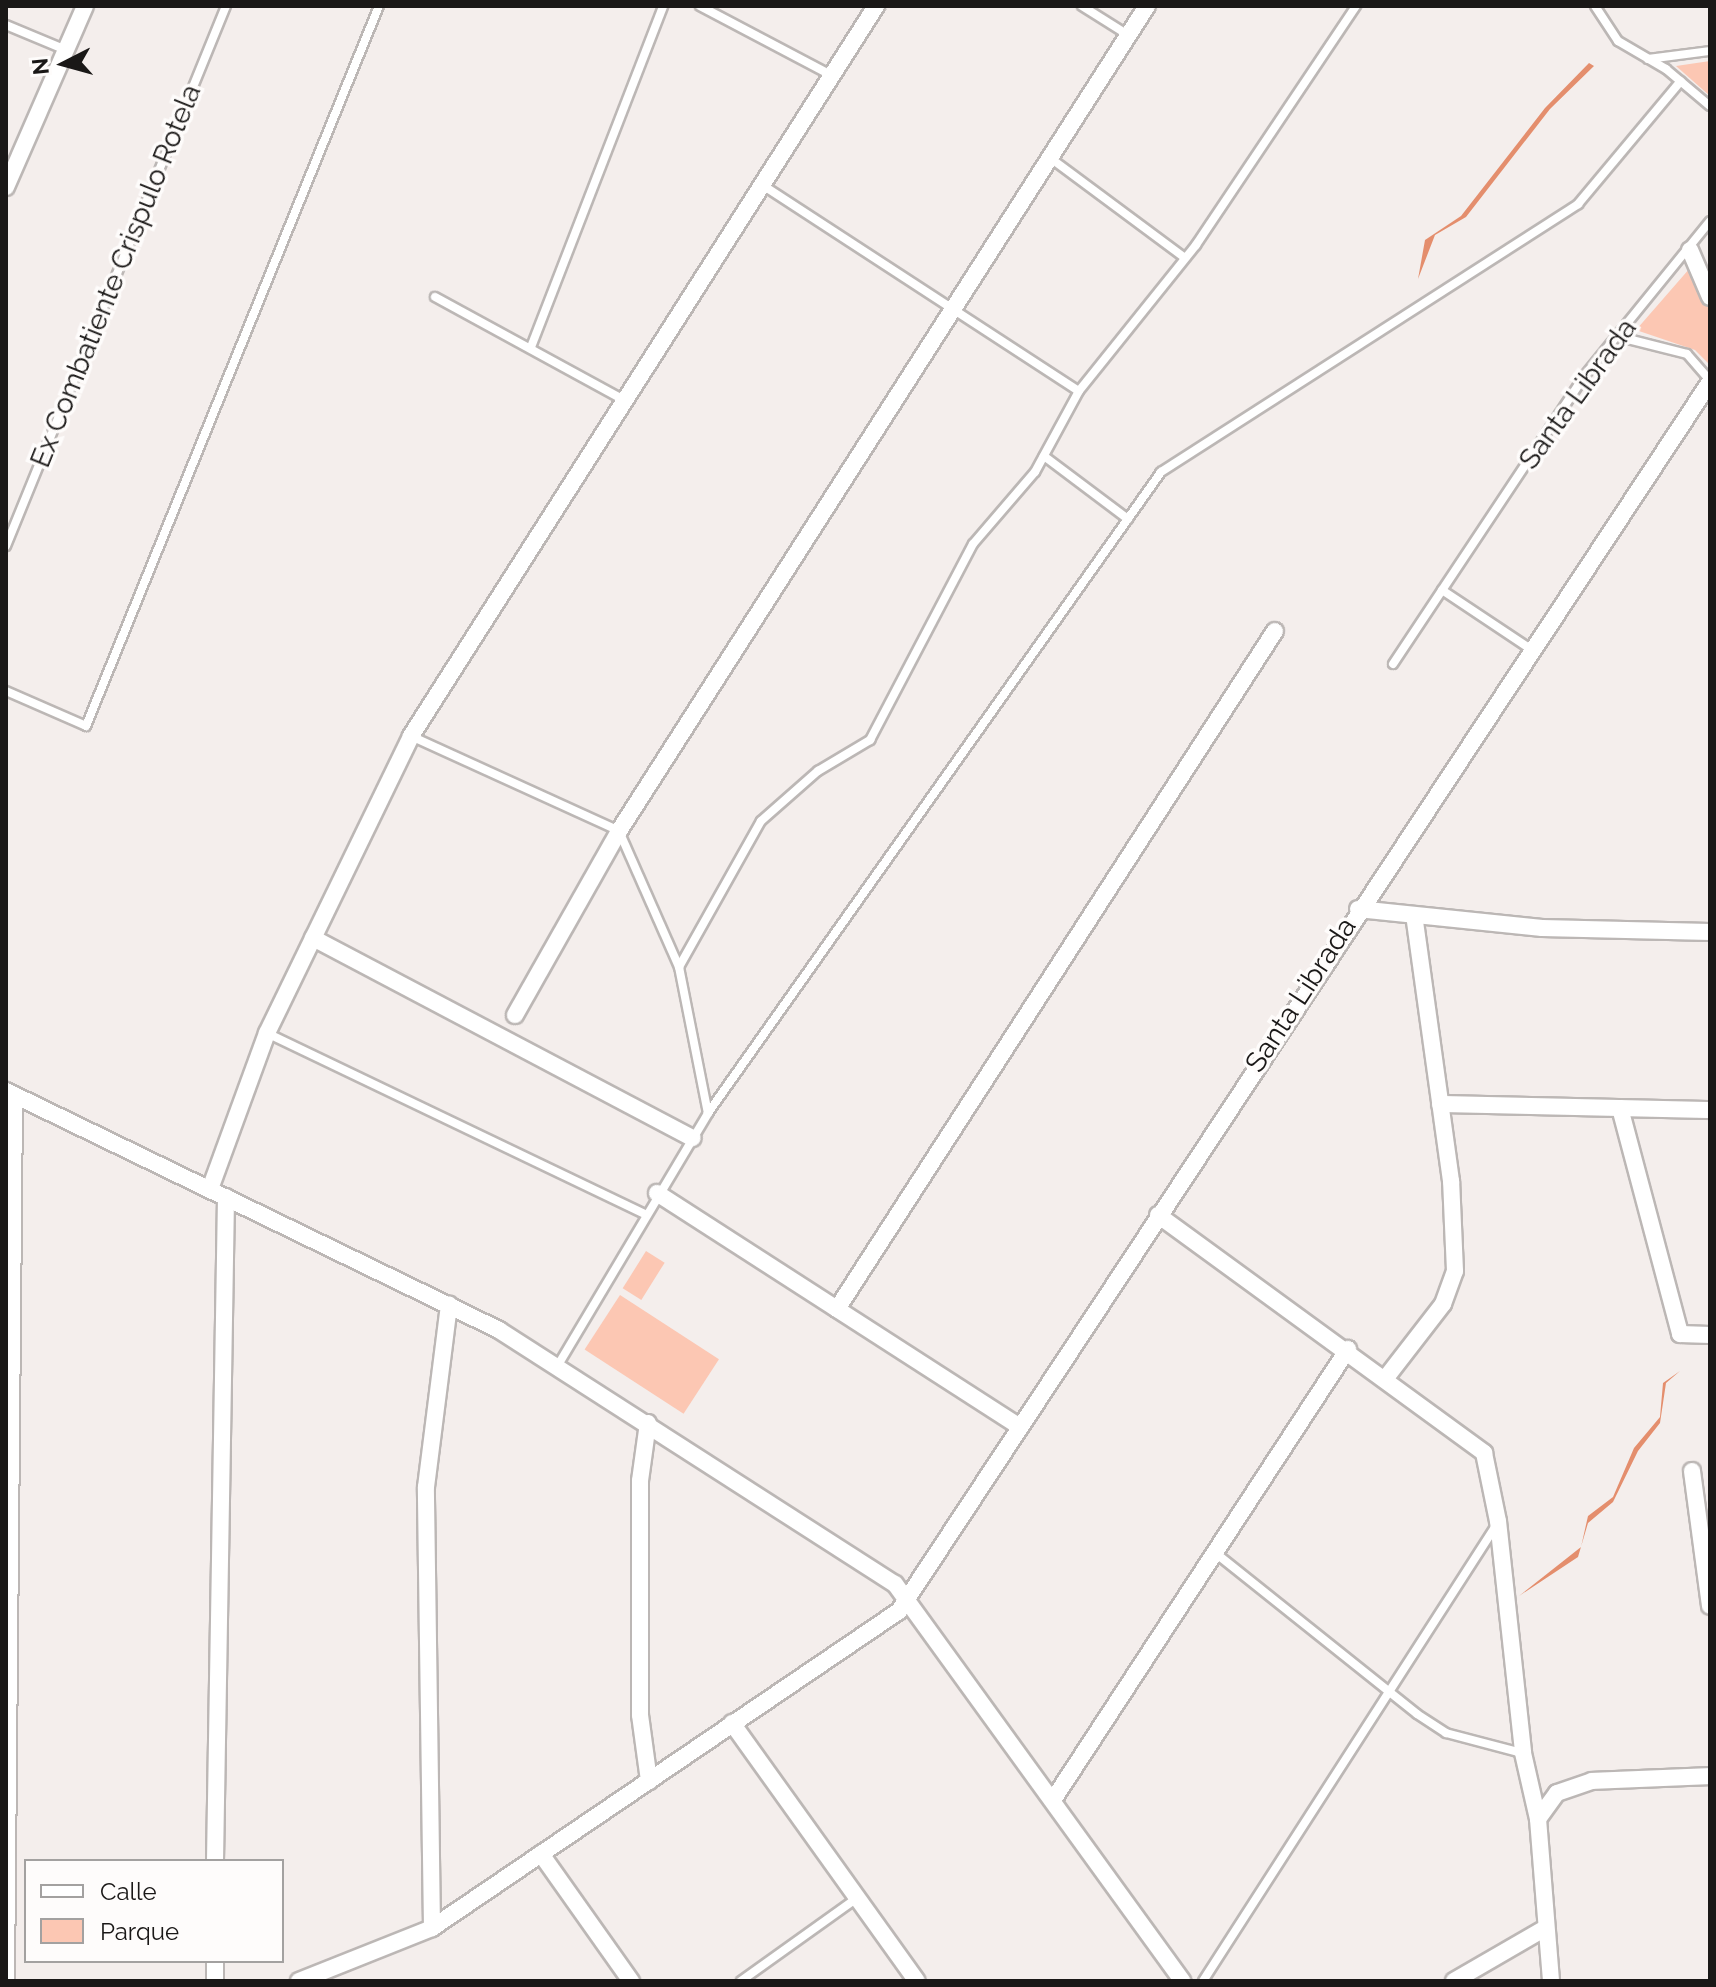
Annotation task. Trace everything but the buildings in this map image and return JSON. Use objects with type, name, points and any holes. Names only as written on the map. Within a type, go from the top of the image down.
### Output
[{"type":"street","points":[[6,187],[85,6]]},
{"type":"street","points":[[210,1189],[267,1033],[411,736],[759,183],[876,6]]},
{"type":"street","points":[[515,1015],[619,831],[1147,6]]},
{"type":"street","points":[[1690,250],[1710,297]]},
{"type":"street","name":"Santa Librada","points":[[904,1605],[1358,909],[1710,381]]},
{"type":"street","points":[[837,1309],[1275,631]]},
{"type":"street","points":[[1358,909],[1415,920],[1710,932]]},
{"type":"street","points":[[1385,1379],[1443,1304],[1455,1271],[1440,1104],[1415,920]]},
{"type":"street","points":[[313,938],[692,1138]]},
{"type":"street","points":[[6,1981],[10,1093],[449,1304],[558,1365],[648,1423],[904,1605],[1053,1800],[1182,1981]]},
{"type":"street","points":[[1440,1104],[1710,1110]]},
{"type":"street","points":[[1620,1108],[1680,1334],[1710,1335]]},
{"type":"street","points":[[657,1193],[1020,1427]]},
{"type":"street","points":[[215,1859],[226,1197]]},
{"type":"street","points":[[1158,1215],[1348,1349],[1484,1453],[1498,1521],[1523,1753],[1538,1819],[1542,1930],[1551,1981]]},
{"type":"street","points":[[432,1928],[426,1487],[449,1304]]},
{"type":"street","points":[[1053,1800],[1212,1551],[1348,1349]]},
{"type":"street","points":[[648,1423],[640,1481],[640,1715],[649,1781]]},
{"type":"street","points":[[1692,1471],[1710,1606]]},
{"type":"street","points":[[299,1981],[432,1928],[904,1605]]},
{"type":"street","points":[[732,1723],[917,1981]]},
{"type":"street","points":[[1538,1819],[1557,1793],[1592,1781],[1710,1776]]},
{"type":"street","points":[[541,1854],[631,1981]]},
{"type":"street","points":[[1454,1981],[1542,1930]]},
{"type":"lane","name":"Ex Combatiente Crispulo Rotela","points":[[6,546],[226,6]]},
{"type":"lane","points":[[6,691],[86,726],[379,6]]},
{"type":"lane","points":[[531,347],[663,6]]},
{"type":"lane","points":[[700,6],[831,75]]},
{"type":"lane","points":[[1082,6],[1128,35]]},
{"type":"lane","points":[[679,967],[761,821],[818,771],[870,740],[964,557],[1044,456],[1079,391],[1185,258],[1356,6]]},
{"type":"lane","points":[[1595,6],[1618,41],[1681,81],[1710,106]]},
{"type":"lane","points":[[6,25],[66,50]]},
{"type":"lane","points":[[1648,59],[1710,51]]},
{"type":"lane","points":[[558,1365],[644,1214],[708,1113],[1161,472],[1578,204],[1681,81]]},
{"type":"lane","points":[[1049,157],[1185,258]]},
{"type":"lane","points":[[759,183],[1079,391]]},
{"type":"lane","name":"Santa Librada","points":[[1393,664],[1616,336],[1690,250],[1710,221]]},
{"type":"lane","points":[[435,297],[622,399]]},
{"type":"lane","points":[[1616,336],[1687,354],[1710,381]]},
{"type":"lane","points":[[1044,456],[1128,519]]},
{"type":"lane","points":[[1442,590],[1532,650]]},
{"type":"lane","points":[[411,736],[619,831],[679,967],[708,1113]]},
{"type":"lane","points":[[267,1033],[644,1214]]},
{"type":"lane","points":[[1203,1981],[1498,1521]]},
{"type":"lane","points":[[1212,1551],[1446,1733],[1523,1753]]},
{"type":"lane","points":[[741,1981],[859,1897]]},
{"type":"green space","points":[[1710,61],[1710,96],[1676,66]]},
{"type":"green space","points":[[1690,268],[1710,312],[1710,365],[1695,350],[1636,330]]},
{"type":"green space","points":[[646,1251],[665,1263],[641,1300],[623,1288]]},
{"type":"green space","points":[[620,1295],[719,1359],[684,1414],[585,1350]]},
{"type":"shaded area","points":[[1589,63],[1594,66],[1550,109],[1466,217],[1435,235],[1418,279],[1425,240],[1461,216],[1545,108]]},
{"type":"shaded area","points":[[1680,1371],[1666,1383],[1660,1423],[1638,1451],[1613,1502],[1588,1523],[1581,1546],[1588,1516],[1613,1497],[1634,1448],[1660,1417],[1663,1383]]},
{"type":"shaded area","points":[[1581,1547],[1578,1557],[1519,1596]]}]
